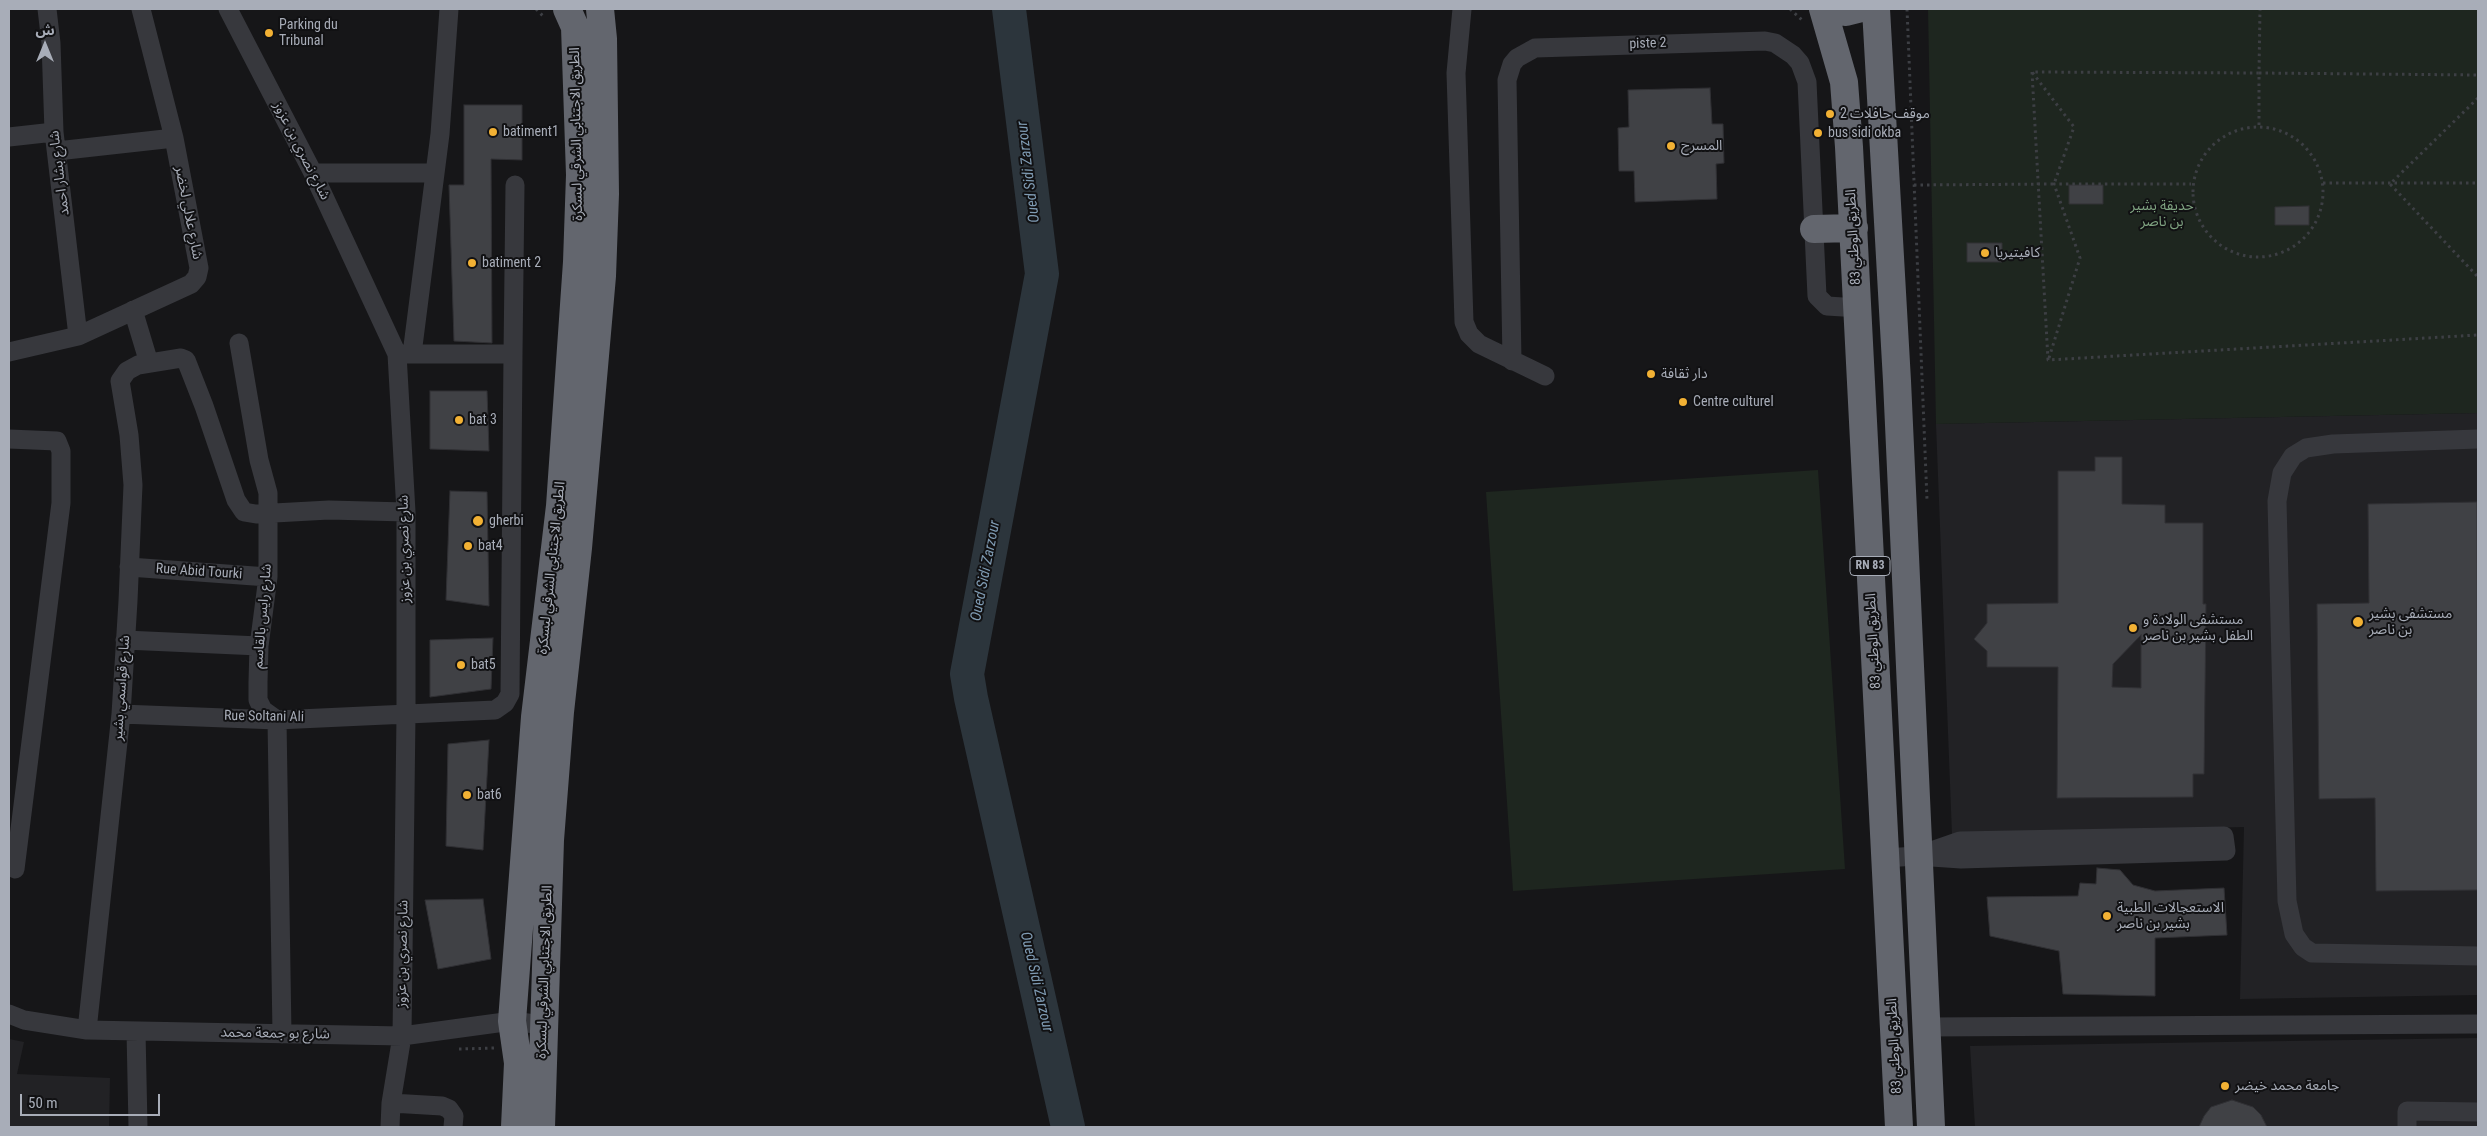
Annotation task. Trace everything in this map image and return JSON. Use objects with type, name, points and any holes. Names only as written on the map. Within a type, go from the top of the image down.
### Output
[{"type":"highway","name":"الطريق الاجتنابي الشرقي لبسكرة","points":[[515,1127],[518,1063],[512,1021],[535,717],[560,506],[577,262],[580,175],[575,27],[567,9]]},
{"type":"highway","name":"الطريق الاجتنابي الشرقي لبسكرة","points":[[541,1127],[550,830],[582,509],[602,276],[605,194],[603,39],[600,9]]},
{"type":"highway","name":"الطريق الوطني 83","points":[[1823,9],[1844,82],[1854,228],[1884,858],[1899,1127]]},
{"type":"highway","points":[[1829,9],[1846,12],[1858,9]]},
{"type":"highway","name":"RN 83","points":[[1876,9],[1897,391],[1931,1127]]},
{"type":"highway","points":[[1814,229],[1854,228]]},
{"type":"street","name":"شارع بشار احمد","points":[[47,9],[51,43],[54,132],[78,336]]},
{"type":"street","name":"شارع علالي لخضر","points":[[9,352],[78,336],[191,284],[199,273],[174,138],[141,9]]},
{"type":"street","name":"شارع نصري بن عزوز","points":[[228,9],[404,354],[406,715],[402,1036],[391,1103],[390,1127]]},
{"type":"street","points":[[449,9],[435,173],[404,354],[513,354]]},
{"type":"street","points":[[1462,9],[1456,73],[1464,322],[1474,340],[1512,361],[1545,376]]},
{"type":"street","name":"piste 2","points":[[1512,361],[1507,80],[1512,64],[1526,52],[1535,48],[1754,41],[1765,41],[1784,48],[1800,63],[1807,82],[1817,296],[1827,306],[1858,308]]},
{"type":"street","points":[[9,137],[54,132]]},
{"type":"street","points":[[57,151],[174,138]]},
{"type":"street","points":[[313,173],[435,173]]},
{"type":"street","name":"Rue Soltani Ali","points":[[121,714],[276,720],[495,710],[505,703],[510,694],[515,186]]},
{"type":"street","points":[[133,310],[149,363]]},
{"type":"street","name":"شارع رايس بالقاسم","points":[[238,343],[257,450],[268,493],[268,577],[259,646],[258,700],[263,710],[276,720]]},
{"type":"street","name":"شارع قواسمي بشير","points":[[87,1030],[121,714],[129,567],[133,485],[129,435],[120,381],[127,370],[138,365],[181,358],[186,360],[239,506],[249,514],[406,512]]},
{"type":"street","points":[[9,439],[57,441],[61,451],[61,503],[17,787],[15,869]]},
{"type":"street","points":[[2478,439],[2333,444],[2306,448],[2292,456],[2282,473],[2278,500],[2287,901],[2294,934],[2303,947],[2312,953],[2478,956]]},
{"type":"street","name":"Rue Abid Tourki","points":[[129,567],[268,577]]},
{"type":"street","points":[[125,640],[259,646]]},
{"type":"street","points":[[276,720],[282,1034]]},
{"type":"street","points":[[1884,858],[1961,850],[2224,836],[2226,851],[1961,850]]},
{"type":"street","name":"شارع بو جمعة محمد","points":[[9,1014],[24,1020],[87,1030],[282,1034],[402,1036],[512,1021],[543,1024]]},
{"type":"street","points":[[1926,1027],[2478,1024]]},
{"type":"street","points":[[136,1031],[138,1127]]},
{"type":"street","points":[[391,1103],[442,1106],[449,1109],[454,1116],[453,1127]]},
{"type":"street","points":[[2407,1119],[2478,1112]]},
{"type":"path","points":[[2259,125],[2260,9]]},
{"type":"path","points":[[2032,72],[2478,75]]},
{"type":"path","points":[[2032,72],[2048,360]]},
{"type":"path","points":[[2032,72],[2074,127],[2054,184],[2080,258],[2048,360]]},
{"type":"path","points":[[2390,184],[2478,98]]},
{"type":"path","points":[[2259,125],[2289,134],[2307,149],[2312,154],[2323,183],[2321,211],[2308,235],[2285,252],[2258,258],[2231,252],[2208,236],[2194,212],[2192,184],[2203,154],[2228,132],[2259,125]]},
{"type":"path","points":[[2323,183],[2478,183]]},
{"type":"path","points":[[1914,184],[2192,184]]},
{"type":"path","points":[[2390,184],[2478,276]]},
{"type":"path","points":[[2048,360],[2478,335]]},
{"type":"path","points":[[457,1049],[495,1048],[503,1050]]},
{"type":"shaded area","points":[[2478,413],[2478,995],[2240,999],[2244,827],[1952,835],[1936,424]]},
{"type":"shaded area","name":"جامعة محمد خيضر","points":[[2478,1038],[2478,1127],[1975,1127],[1970,1046]]},
{"type":"shaded area","points":[[9,1039],[24,1042],[17,1074],[110,1078],[109,1127],[9,1127]]},
{"type":"green space","name":"حديقة بشير بن ناصر","points":[[1928,9],[2478,9],[2478,413],[1936,424]]},
{"type":"green space","points":[[1818,470],[1845,869],[1513,891],[1486,492]]},
{"type":"building","name":"المسرح","points":[[1710,88],[1712,124],[1723,124],[1724,163],[1716,164],[1717,199],[1635,202],[1634,171],[1619,171],[1618,128],[1629,127],[1628,90]]},
{"type":"building","name":"batiment 2","points":[[464,105],[522,105],[522,160],[491,159],[492,343],[454,341],[449,185],[464,185]]},
{"type":"building","points":[[2069,185],[2103,185],[2103,204],[2069,204]]},
{"type":"building","points":[[2309,206],[2309,225],[2275,225],[2275,207]]},
{"type":"building","name":"كافيتيريا","points":[[1967,243],[2002,243],[2002,262],[1967,262]]},
{"type":"building","name":"bat 3","points":[[430,391],[487,391],[489,451],[430,449]]},
{"type":"building","name":"مستشفى الولادة و الطفل بشير بن ناصر","points":[[2095,457],[2122,457],[2122,504],[2165,505],[2165,523],[2203,523],[2203,604],[2206,604],[2204,774],[2193,774],[2193,797],[2057,798],[2058,667],[1987,667],[1987,651],[1974,639],[1987,623],[1987,604],[2058,603],[2058,471],[2095,471]],"holes":[[[2141,635],[2141,688],[2112,687],[2113,664]]]},
{"type":"building","name":"bat4","points":[[450,491],[487,492],[489,606],[446,600]]},
{"type":"building","name":"مستشفى بشير بن ناصر","points":[[2477,502],[2478,890],[2376,891],[2375,798],[2319,799],[2317,604],[2369,603],[2368,504]]},
{"type":"building","name":"bat5","points":[[493,638],[491,689],[430,697],[430,640]]},
{"type":"building","name":"bat6","points":[[489,740],[483,850],[446,846],[448,744]]},
{"type":"building","name":"الاستعجالات الطبية بشير بن ناصر","points":[[2097,868],[2120,870],[2133,885],[2155,891],[2224,888],[2227,935],[2155,938],[2155,996],[2063,994],[2059,951],[1990,936],[1987,897],[2078,896],[2080,883],[2096,884]]},
{"type":"building","points":[[483,899],[491,959],[438,969],[425,900]]},
{"type":"building","points":[[2232,1100],[2253,1107],[2261,1115],[2267,1127],[2199,1127],[2211,1107]]},
{"type":"waterway","name":"Oued Sidi Zarzour","points":[[1009,9],[1042,274],[967,674],[1068,1127]]},
{"type":"place","name":"Parking du Tribunal","points":[[269,33]]},
{"type":"place","name":"موقف حافلات 2","points":[[1830,114]]},
{"type":"place","name":"batiment1","points":[[493,132]]},
{"type":"place","name":"bus sidi okba","points":[[1818,133]]},
{"type":"place","name":"المسرح","points":[[1671,146]]},
{"type":"place","name":"كافيتيريا","points":[[1985,253]]},
{"type":"place","name":"batiment 2","points":[[472,263]]},
{"type":"place","name":"دار ثقافة","points":[[1651,374]]},
{"type":"place","name":"Centre culturel","points":[[1683,402]]},
{"type":"place","name":"bat 3","points":[[459,420]]},
{"type":"place","name":"gherbi","points":[[478,521]]},
{"type":"place","name":"bat4","points":[[468,546]]},
{"type":"place","name":"مستشفى بشير بن ناصر","points":[[2358,622]]},
{"type":"place","name":"مستشفى الولادة و الطفل بشير بن ناصر","points":[[2133,628]]},
{"type":"place","name":"bat5","points":[[461,665]]},
{"type":"place","name":"bat6","points":[[467,795]]},
{"type":"place","name":"الاستعجالات الطبية بشير بن ناصر","points":[[2107,916]]},
{"type":"place","name":"جامعة محمد خيضر","points":[[2225,1086]]}]
